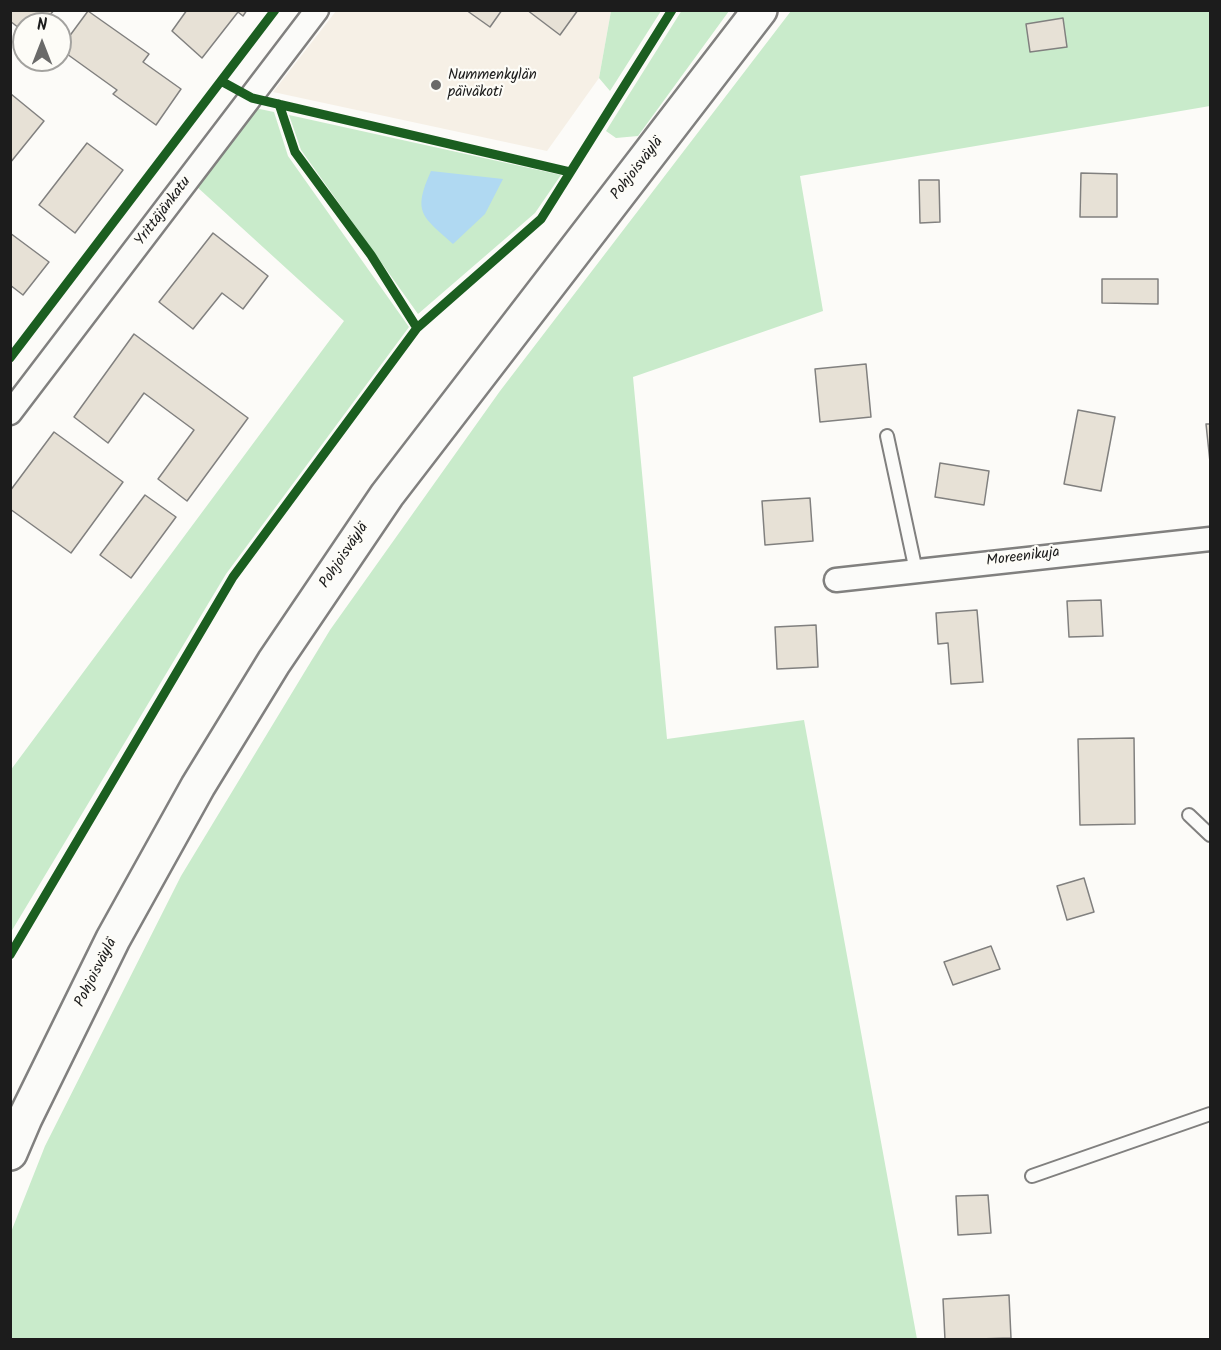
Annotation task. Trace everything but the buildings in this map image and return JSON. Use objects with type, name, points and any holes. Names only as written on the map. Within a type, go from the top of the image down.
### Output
[{"type":"street","name":"Yrittäjänkatu","points":[[10,413],[317,10]]},
{"type":"street","name":"Pohjoisväylä","points":[[10,1154],[25,1118],[113,939],[198,786],[274,662],[387,495],[760,10]]},
{"type":"street","name":"Moreenikuja","points":[[837,580],[1210,539]]},
{"type":"lane","points":[[887,436],[916,571]]},
{"type":"lane","points":[[1189,815],[1210,835]]},
{"type":"lane","points":[[1032,1176],[1210,1114]]},
{"type":"shaded area","name":"Nummenkylän päiväkoti","points":[[336,11],[611,11],[599,78],[547,151],[273,92]]},
{"type":"green space","points":[[682,10],[729,11],[638,136],[616,138],[606,131]]},
{"type":"green space","points":[[611,11],[661,11],[610,91],[599,78]]},
{"type":"green space","points":[[791,11],[1210,11],[1210,106],[800,176],[823,311],[633,377],[667,739],[804,720],[917,1339],[11,1340],[11,1232],[45,1146],[181,876],[330,630],[500,391]]},
{"type":"green space","points":[[255,108],[274,112],[288,156],[409,327],[226,574],[11,932],[10,771],[344,321],[196,186]]},
{"type":"green space","points":[[289,115],[561,175],[535,213],[418,314],[301,150]]},
{"type":"water","points":[[431,171],[503,179],[485,214],[453,244],[427,220],[423,213],[422,196]]},
{"type":"cycle path","points":[[10,358],[275,10]]},
{"type":"cycle path","points":[[10,955],[233,577],[417,328],[541,219],[672,10]]},
{"type":"cycle path","points":[[221,81],[252,98],[570,172]]},
{"type":"cycle path","points":[[279,104],[295,152],[371,255],[417,328]]},
{"type":"place","name":"Nummenkylän päiväkoti","points":[[436,85]]}]
